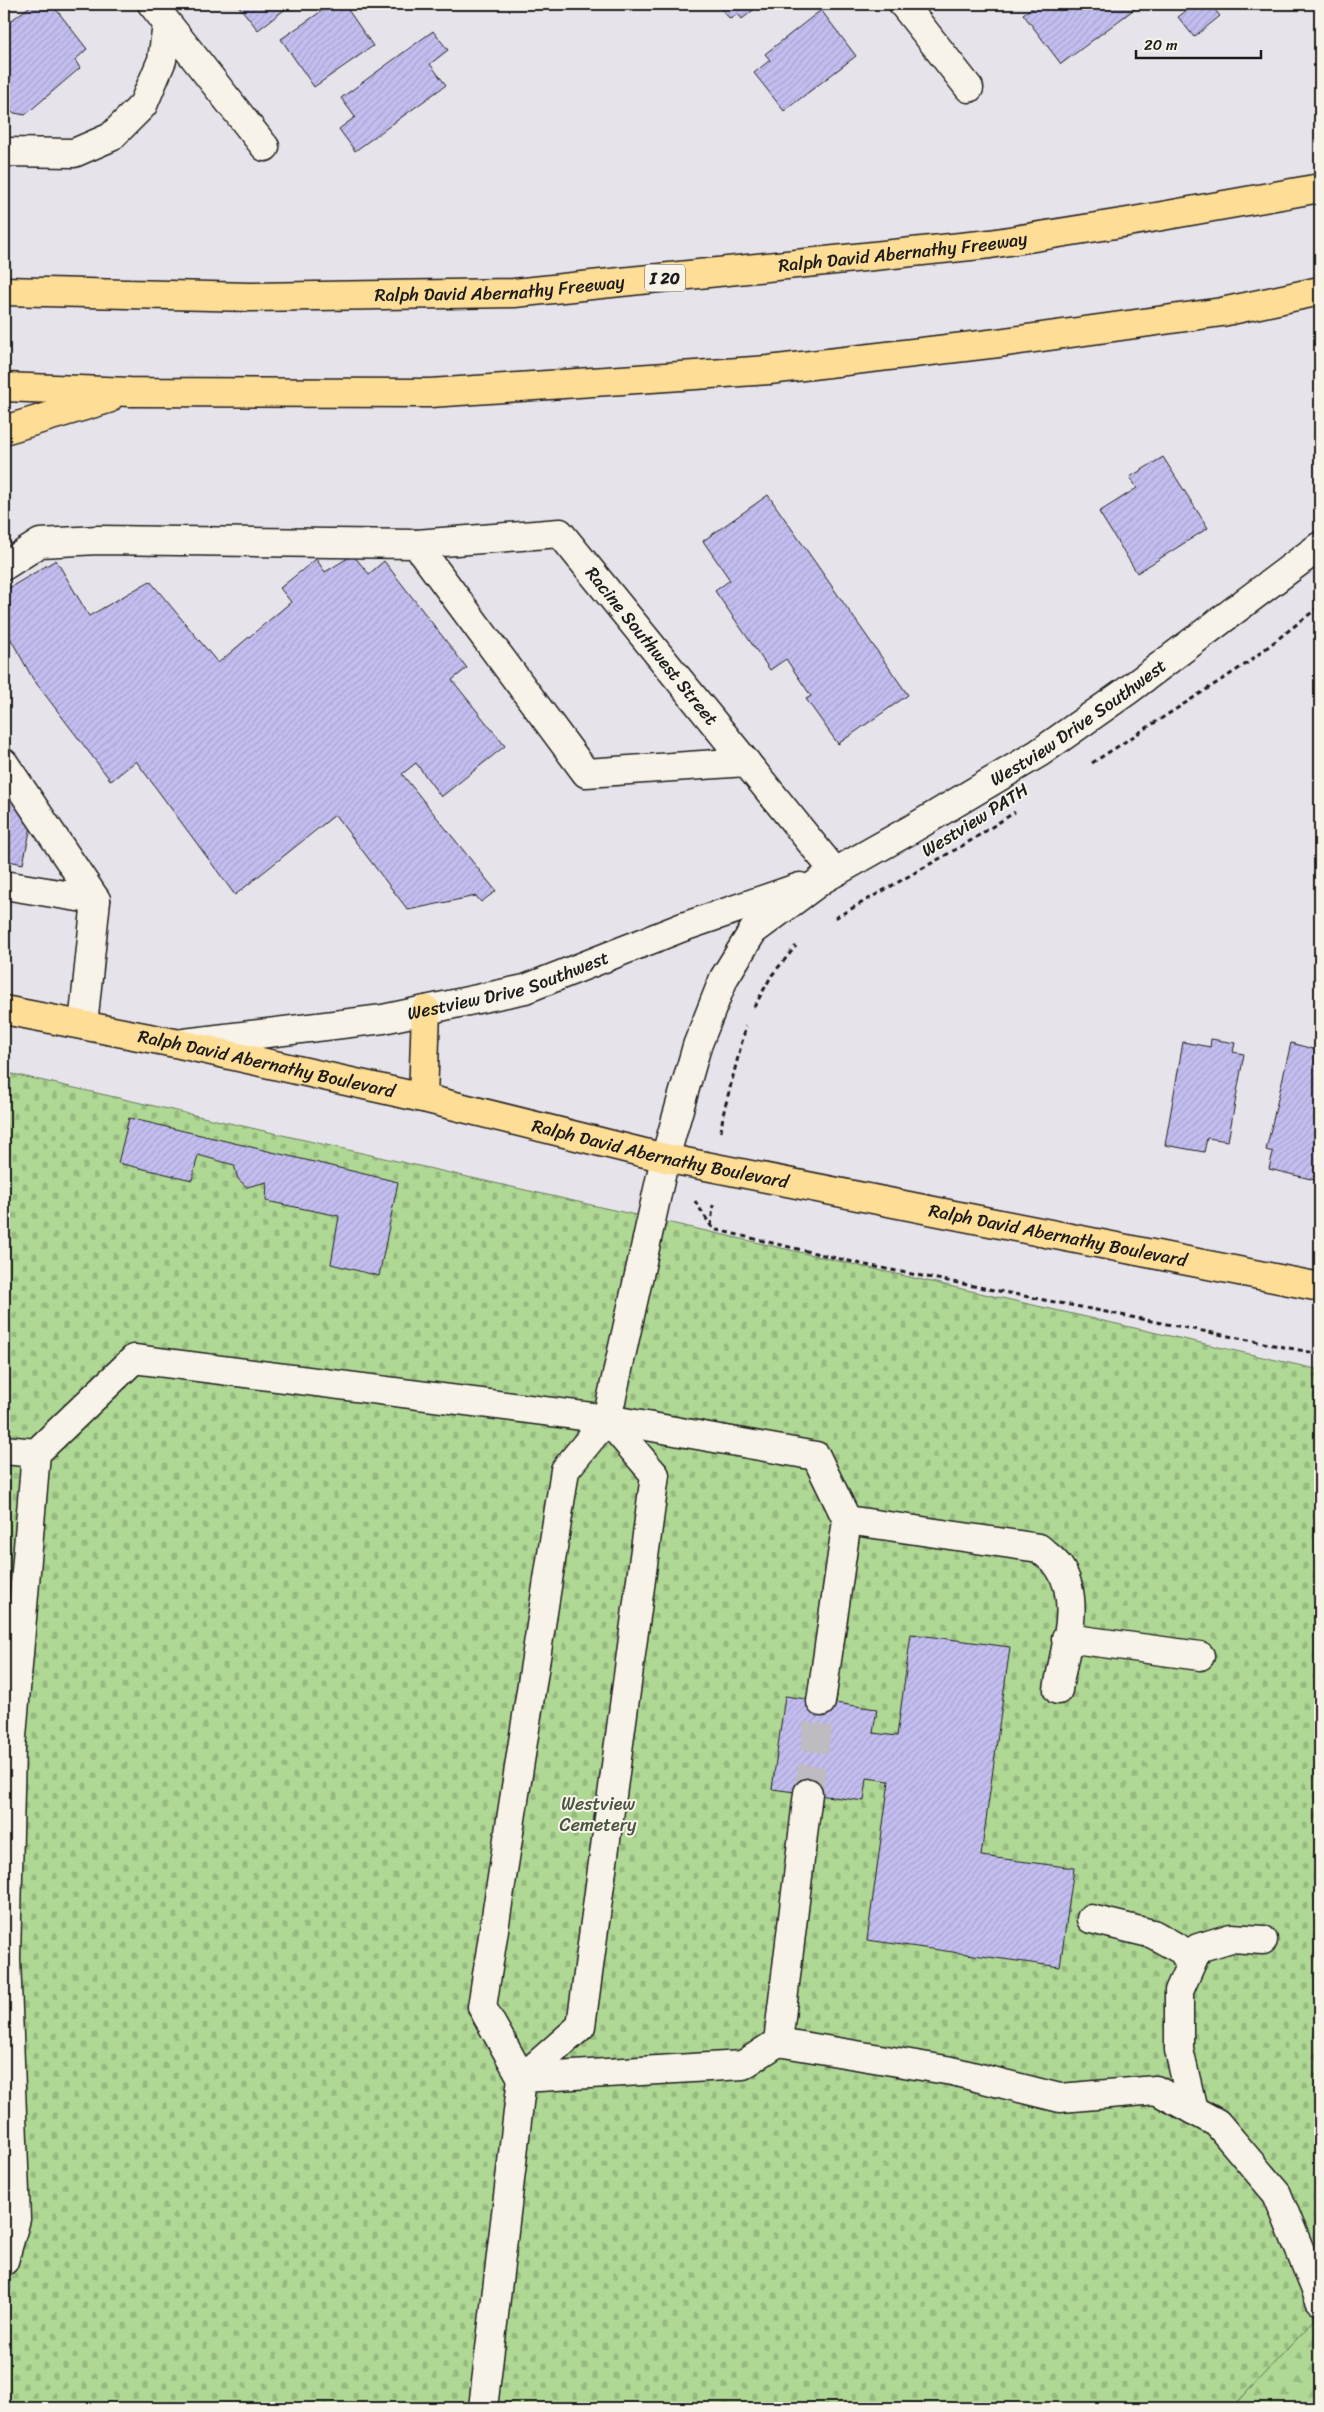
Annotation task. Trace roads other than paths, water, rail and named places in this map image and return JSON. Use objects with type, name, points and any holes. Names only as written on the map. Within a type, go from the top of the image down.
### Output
[{"type":"main road","name":"Ralph David Abernathy Freeway","points":[[4,291],[251,297],[514,293],[990,244],[1320,188]]},
{"type":"main road","points":[[4,388],[130,392],[430,393],[769,370],[998,343],[1222,312],[1320,291]]},
{"type":"main road","points":[[4,430],[130,392]]},
{"type":"main road","name":"Ralph David Abernathy Boulevard","points":[[4,1010],[180,1044],[423,1098],[665,1158],[1320,1287]]},
{"type":"main road","points":[[423,1098],[426,1010]]},
{"type":"street","points":[[903,4],[969,88]]},
{"type":"street","points":[[160,14],[265,146]]},
{"type":"street","points":[[4,152],[74,153],[111,137],[143,105],[162,60],[160,14]]},
{"type":"street","name":"Racine Southwest Street","points":[[416,544],[560,533],[746,762],[829,875]]},
{"type":"street","points":[[4,566],[40,543],[98,540],[416,544],[586,773],[746,762]]},
{"type":"street","name":"Westview Drive Southwest","points":[[607,1419],[665,1158],[696,1046],[724,978],[754,931],[829,875],[910,830],[1039,753],[1127,691],[1320,546]]},
{"type":"street","points":[[4,763],[96,900],[83,1025]]},
{"type":"street","name":"Westview Drive Southwest","points":[[180,1044],[383,1019],[525,989],[683,927],[829,875]]},
{"type":"street","points":[[4,885],[96,900]]},
{"type":"street","points":[[4,2261],[16,2219],[6,1958],[11,1748],[36,1453],[134,1359],[607,1419],[816,1456],[847,1520],[821,1702]]},
{"type":"street","points":[[483,2408],[522,2078],[482,2007],[565,1470],[607,1419]]},
{"type":"street","points":[[522,2078],[581,2026],[655,1476],[607,1419]]},
{"type":"street","points":[[4,1450],[36,1453]]},
{"type":"street","points":[[847,1520],[1039,1548],[1059,1568],[1070,1596],[1069,1624],[1058,1690]]},
{"type":"street","points":[[1066,1638],[1200,1656]]},
{"type":"street","points":[[778,2042],[808,1794]]},
{"type":"street","points":[[1091,1919],[1153,1934],[1183,1951],[1190,1965]]},
{"type":"street","points":[[1193,2110],[1178,2050],[1178,1991],[1198,1948],[1231,1938],[1264,1940]]},
{"type":"street","points":[[522,2078],[743,2065],[778,2042],[952,2070],[1060,2098],[1156,2090],[1218,2123],[1277,2194],[1320,2300]]},
{"type":"tunnel","points":[[808,1793],[821,1702]]},
{"type":"park label","name":"Westview Cemetery","points":[[598,1814]]}]
